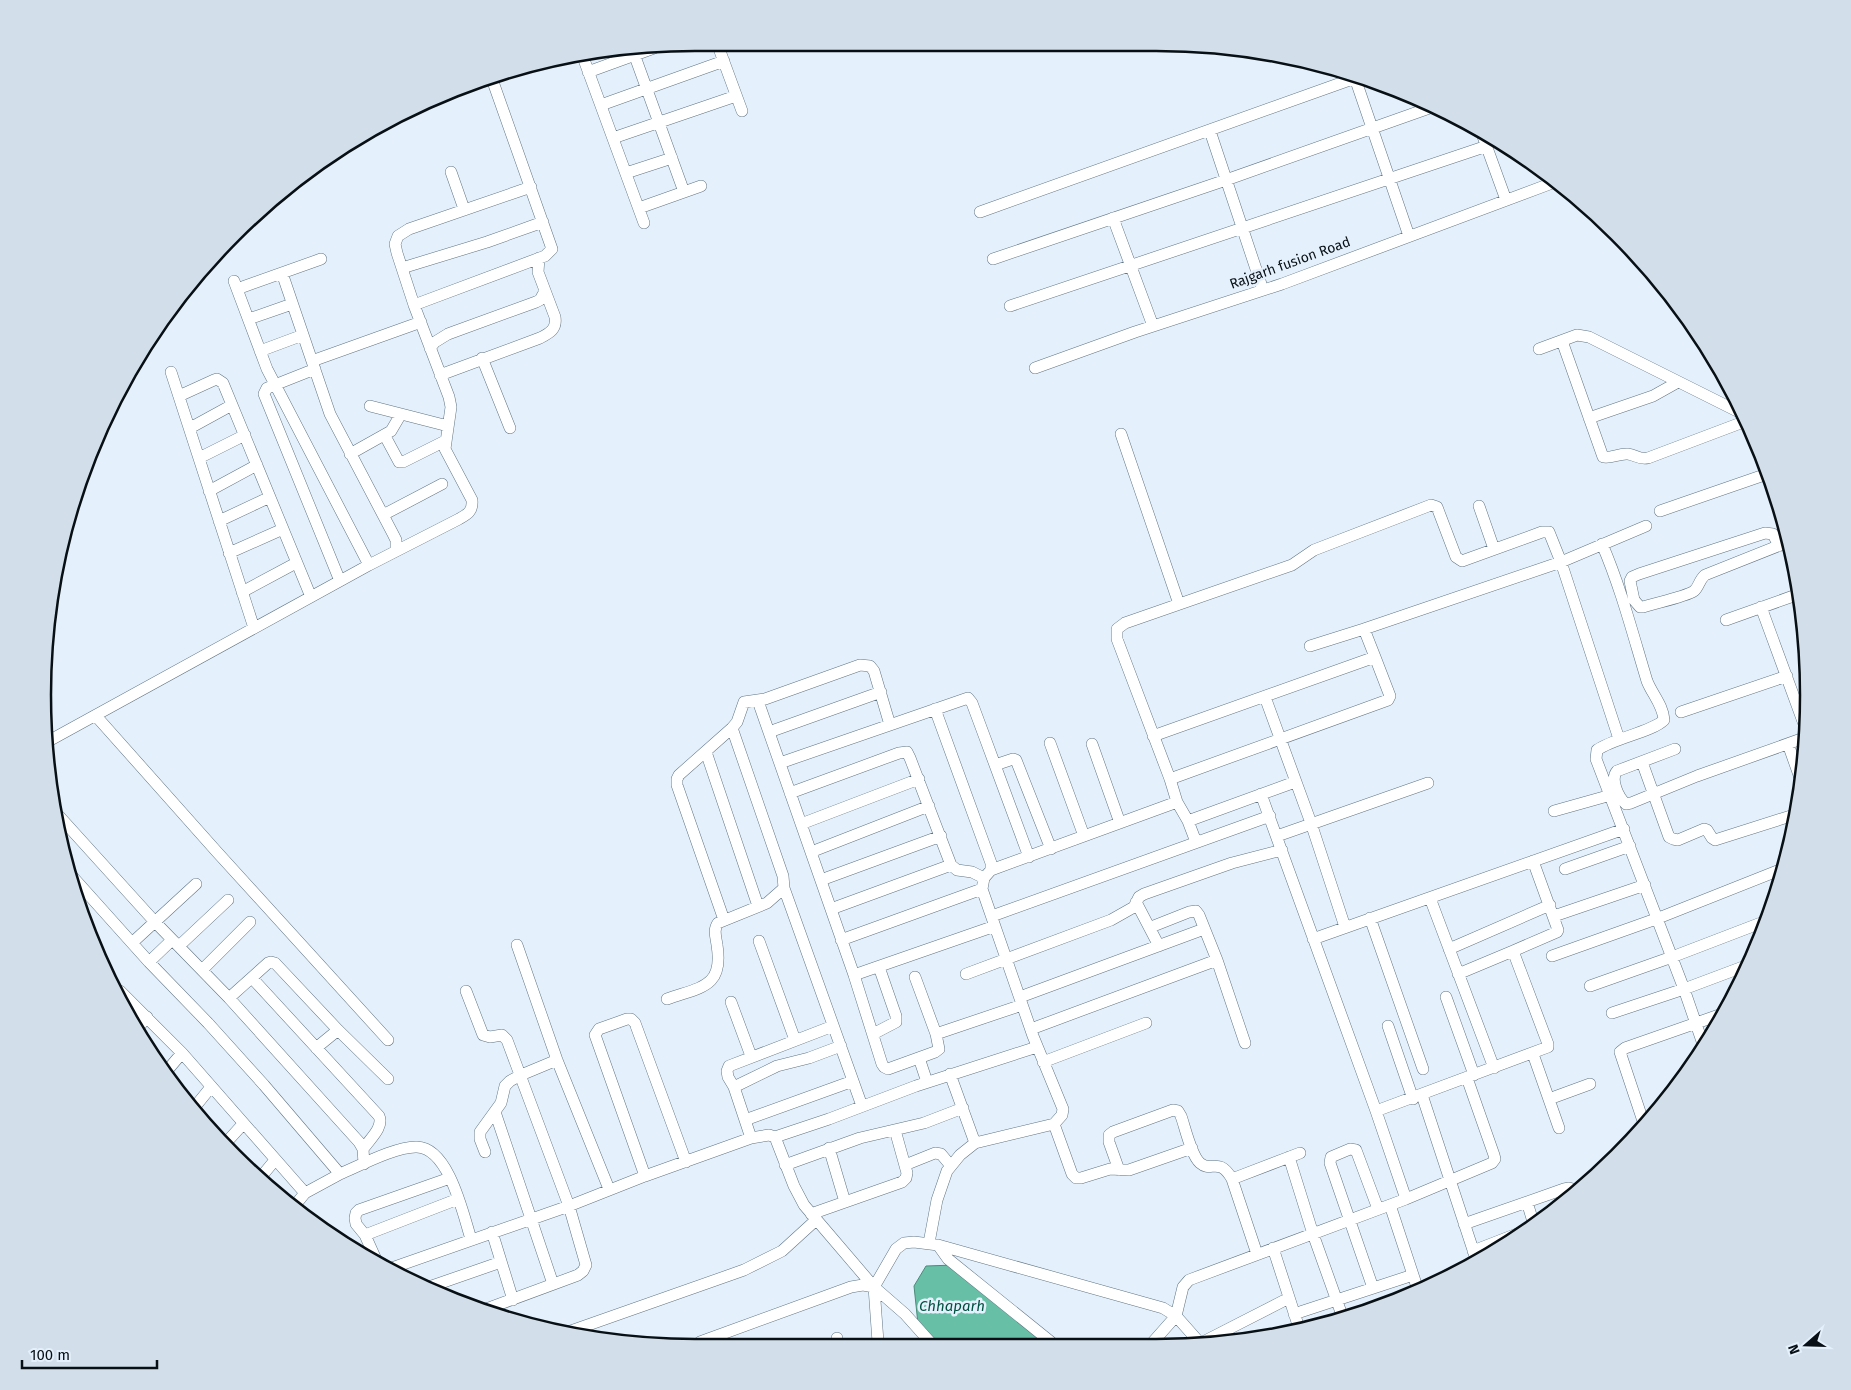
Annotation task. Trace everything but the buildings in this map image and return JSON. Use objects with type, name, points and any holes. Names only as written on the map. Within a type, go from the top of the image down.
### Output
[{"type":"street","points":[[720,51],[742,111]]},
{"type":"street","points":[[588,72],[628,55]]},
{"type":"street","points":[[635,55],[684,192]]},
{"type":"street","points":[[584,61],[644,223]]},
{"type":"street","points":[[601,105],[724,61]]},
{"type":"street","points":[[980,212],[1349,81]]},
{"type":"street","points":[[414,305],[539,258],[550,253],[552,249],[494,83]]},
{"type":"street","points":[[1359,84],[1409,236]]},
{"type":"street","points":[[613,138],[736,96]]},
{"type":"street","points":[[993,259],[1226,180],[1424,110]]},
{"type":"street","points":[[1210,131],[1263,290]]},
{"type":"street","points":[[1010,306],[1390,179],[1480,139]]},
{"type":"street","points":[[1486,142],[1506,200]]},
{"type":"street","points":[[626,173],[672,158]]},
{"type":"street","points":[[451,172],[464,209]]},
{"type":"street","name":"Rajgarh fusion Road","points":[[1035,368],[1153,326],[1263,290],[1548,184]]},
{"type":"street","points":[[639,208],[701,186]]},
{"type":"street","points":[[53,739],[310,597],[471,511],[473,506],[472,500],[448,455],[445,441],[451,407],[414,305],[396,244],[398,236],[402,232],[464,209],[531,188]]},
{"type":"street","points":[[1113,218],[1153,326]]},
{"type":"street","points":[[402,268],[494,240],[543,222]]},
{"type":"street","points":[[440,375],[540,338],[554,328],[555,317],[538,272],[539,258]]},
{"type":"street","points":[[321,259],[282,273],[236,285],[260,352],[275,385],[369,565]]},
{"type":"street","points":[[282,273],[330,414],[396,540],[396,551]]},
{"type":"street","points":[[430,348],[435,342],[448,334],[536,302],[540,300],[545,292]]},
{"type":"street","points":[[249,319],[292,304]]},
{"type":"street","points":[[340,581],[265,398],[265,390],[314,365],[421,322]]},
{"type":"street","points":[[260,352],[303,335]]},
{"type":"street","points":[[1539,349],[1577,336],[1589,337],[1732,408]]},
{"type":"street","points":[[1562,341],[1603,457],[1607,458],[1626,454],[1643,459],[1739,423]]},
{"type":"street","points":[[482,358],[510,428]]},
{"type":"street","points":[[171,372],[254,628]]},
{"type":"street","points":[[179,396],[217,379],[223,382],[310,597]]},
{"type":"street","points":[[1589,418],[1653,396],[1678,382]]},
{"type":"street","points":[[190,428],[232,405]]},
{"type":"street","points":[[370,406],[448,426]]},
{"type":"street","points":[[350,454],[385,436],[396,425],[401,414]]},
{"type":"street","points":[[1121,434],[1179,604]]},
{"type":"street","points":[[199,458],[244,435]]},
{"type":"street","points":[[385,436],[398,462],[403,462],[445,441]]},
{"type":"street","points":[[209,490],[257,465]]},
{"type":"street","points":[[1660,511],[1761,476]]},
{"type":"street","points":[[383,515],[442,484]]},
{"type":"street","points":[[219,520],[270,497]]},
{"type":"street","points":[[1196,842],[1188,821],[1177,802],[1117,639],[1117,628],[1124,623],[1292,565],[1314,550],[1431,505],[1437,507],[1456,557],[1459,560],[1467,560],[1546,531],[1549,532],[1619,739]]},
{"type":"street","points":[[1479,506],[1494,549]]},
{"type":"street","points":[[1310,646],[1560,562],[1646,526]]},
{"type":"street","points":[[229,553],[283,529]]},
{"type":"street","points":[[1781,541],[1773,534],[1765,533],[1639,574],[1632,577],[1630,581],[1634,600],[1640,607],[1689,593],[1696,588],[1705,574],[1782,545]]},
{"type":"street","points":[[1602,544],[1624,605],[1648,683],[1664,715],[1664,720],[1661,723],[1601,747],[1596,753],[1701,1038]]},
{"type":"street","points":[[242,592],[296,562]]},
{"type":"street","points":[[1726,620],[1792,596]]},
{"type":"street","points":[[1761,607],[1799,711]]},
{"type":"street","points":[[1170,779],[1388,700],[1390,696],[1389,689],[1364,629]]},
{"type":"street","points":[[1153,736],[1375,657]]},
{"type":"street","points":[[724,920],[677,785],[679,775],[732,728],[740,716],[742,704],[747,701],[758,701],[860,665],[866,664],[874,671],[890,725]]},
{"type":"street","points":[[1682,712],[1787,676]]},
{"type":"street","points":[[769,732],[881,692]]},
{"type":"street","points":[[1265,697],[1311,823],[1345,927]]},
{"type":"street","points":[[780,763],[966,698],[970,699],[1029,857]]},
{"type":"street","points":[[758,701],[884,1068],[888,1069],[939,1049],[936,1034],[915,977]]},
{"type":"street","points":[[935,709],[991,863],[986,879],[993,921],[1030,1029],[1063,1109],[1062,1115],[1054,1124],[975,1143],[960,1155],[947,1171],[937,1200],[934,1244],[948,1259],[1047,1339]]},
{"type":"street","points":[[96,716],[388,1040]]},
{"type":"street","points":[[732,728],[784,876],[784,888],[862,1106]]},
{"type":"street","points":[[1675,749],[1618,771],[1614,775],[1616,786],[1622,800],[1626,804],[1697,776],[1798,740]]},
{"type":"street","points":[[1050,743],[1084,836]]},
{"type":"street","points":[[1092,744],[1120,823]]},
{"type":"street","points":[[1788,744],[1795,765]]},
{"type":"street","points":[[790,793],[904,751],[910,758],[919,779],[951,865],[956,870],[972,872],[986,879]]},
{"type":"street","points":[[706,752],[758,906]]},
{"type":"street","points":[[995,765],[1016,760],[1051,849]]},
{"type":"street","points":[[1642,762],[1673,840],[1678,840],[1704,829],[1715,840],[1788,817]]},
{"type":"street","points":[[801,824],[919,779]]},
{"type":"street","points":[[1188,821],[1295,782]]},
{"type":"street","points":[[1277,836],[1428,783]]},
{"type":"street","points":[[1261,794],[1406,1199]]},
{"type":"street","points":[[1554,812],[1611,795]]},
{"type":"street","points":[[841,940],[986,879],[1029,857],[1177,802]]},
{"type":"street","points":[[811,852],[929,806]]},
{"type":"street","points":[[854,976],[1196,842],[1270,816]]},
{"type":"street","points":[[64,820],[155,922],[229,998],[363,1148],[364,1164]]},
{"type":"street","points":[[1313,939],[1624,829]]},
{"type":"street","points":[[820,880],[940,836]]},
{"type":"street","points":[[1565,869],[1630,846]]},
{"type":"street","points":[[966,974],[1111,920],[1129,910],[1138,897],[1144,894],[1232,863],[1282,850]]},
{"type":"street","points":[[1458,974],[1557,932],[1558,925],[1533,861]]},
{"type":"street","points":[[831,910],[951,865]]},
{"type":"street","points":[[1552,956],[1656,919],[1775,872]]},
{"type":"street","points":[[80,884],[149,962],[208,1023],[340,1174]]},
{"type":"street","points":[[133,942],[196,884]]},
{"type":"street","points":[[1449,949],[1552,911],[1645,885]]},
{"type":"street","points":[[667,999],[706,984],[716,974],[718,955],[715,927],[718,923],[773,899],[784,888]]},
{"type":"street","points":[[1430,898],[1494,1068]]},
{"type":"street","points":[[149,962],[176,943],[228,900]]},
{"type":"street","points":[[1136,902],[1160,946]]},
{"type":"street","points":[[1151,927],[1189,912],[1196,912],[1199,915],[1217,960],[1245,1044]]},
{"type":"street","points":[[1370,918],[1423,1068]]},
{"type":"street","points":[[202,970],[250,922]]},
{"type":"street","points":[[1590,986],[1757,924]]},
{"type":"street","points":[[936,1034],[1204,929]]},
{"type":"street","points":[[759,941],[794,1040]]},
{"type":"street","points":[[517,946],[557,1060],[609,1189]]},
{"type":"street","points":[[1376,1111],[1546,1049],[1548,1044],[1513,951]]},
{"type":"street","points":[[1030,1029],[1217,960]]},
{"type":"street","points":[[229,998],[268,963],[275,963],[338,1030],[388,1079]]},
{"type":"street","points":[[872,1034],[896,1022],[896,1016],[879,967]]},
{"type":"street","points":[[1612,1013],[1738,969]]},
{"type":"street","points":[[252,978],[380,1116],[380,1126],[363,1148]]},
{"type":"street","points":[[466,991],[483,1035],[486,1037],[502,1035],[505,1037],[521,1075],[569,1206],[586,1265],[584,1271],[578,1276],[494,1307]]},
{"type":"street","points":[[1156,1339],[1176,1316],[1186,1282],[1406,1199],[1488,1165],[1495,1159],[1446,997]]},
{"type":"street","points":[[127,998],[182,1053],[306,1193]]},
{"type":"street","points":[[731,1002],[751,1056]]},
{"type":"street","points":[[141,1024],[147,1017]]},
{"type":"street","points":[[1642,1117],[1620,1052],[1625,1048],[1714,1017]]},
{"type":"street","points":[[645,1176],[595,1035],[599,1029],[627,1019],[631,1019],[635,1023],[686,1162]]},
{"type":"street","points":[[1043,1062],[1146,1023]]},
{"type":"street","points":[[751,1138],[734,1087],[728,1076],[729,1066],[833,1026]]},
{"type":"street","points":[[1388,1026],[1450,1181],[1474,1255]]},
{"type":"street","points":[[316,1048],[338,1030]]},
{"type":"street","points":[[734,1087],[777,1066],[808,1058],[841,1046]]},
{"type":"street","points":[[397,1266],[569,1206],[609,1189],[751,1138],[769,1135],[775,1137],[950,1074],[1037,1047]]},
{"type":"street","points":[[170,1067],[182,1053]]},
{"type":"street","points":[[1532,1054],[1559,1128]]},
{"type":"street","points":[[919,1058],[927,1082]]},
{"type":"street","points":[[485,1152],[480,1139],[480,1132],[501,1103],[505,1086],[521,1075],[557,1060]]},
{"type":"street","points":[[950,1074],[975,1143]]},
{"type":"street","points":[[745,1120],[853,1081]]},
{"type":"street","points":[[1549,1099],[1590,1084]]},
{"type":"street","points":[[198,1103],[211,1087]]},
{"type":"street","points":[[785,1165],[860,1138],[924,1123],[963,1108]]},
{"type":"street","points":[[1119,1170],[1109,1142],[1109,1136],[1113,1132],[1173,1110],[1178,1111],[1182,1116],[1192,1148],[1200,1163],[1206,1166],[1219,1166],[1227,1169],[1257,1254]]},
{"type":"street","points":[[495,1112],[553,1284]]},
{"type":"street","points":[[230,1139],[243,1124]]},
{"type":"street","points":[[1054,1124],[1072,1174],[1076,1178],[1104,1170],[1129,1170],[1192,1148]]},
{"type":"street","points":[[580,1328],[744,1270],[782,1251],[814,1217],[845,1202],[902,1182],[906,1178],[907,1173],[895,1130]]},
{"type":"street","points":[[775,1137],[794,1186],[814,1217],[874,1287],[905,1314],[927,1339]]},
{"type":"street","points":[[298,1202],[306,1193],[340,1174],[406,1148],[417,1147],[431,1151],[442,1162],[458,1199],[471,1239]]},
{"type":"street","points":[[829,1148],[845,1202]]},
{"type":"street","points":[[1373,1288],[1329,1160],[1331,1157],[1353,1148],[1358,1153],[1378,1209]]},
{"type":"street","points":[[905,1165],[935,1153],[941,1154],[951,1166]]},
{"type":"street","points":[[1232,1179],[1295,1155],[1313,1234],[1341,1312]]},
{"type":"street","points":[[265,1173],[275,1160]]},
{"type":"street","points":[[373,1253],[365,1235],[356,1224],[354,1218],[360,1210],[450,1178]]},
{"type":"street","points":[[1464,1224],[1569,1188]]},
{"type":"street","points":[[365,1235],[458,1199]]},
{"type":"street","points":[[1526,1202],[1531,1218]]},
{"type":"street","points":[[1390,1205],[1416,1284]]},
{"type":"street","points":[[492,1232],[513,1300]]},
{"type":"street","points":[[878,1339],[874,1287],[896,1249],[904,1243],[914,1242],[934,1244],[1163,1308],[1176,1316],[1195,1337]]},
{"type":"street","points":[[1273,1248],[1297,1323]]},
{"type":"street","points":[[437,1284],[501,1262]]},
{"type":"street","points":[[1294,1314],[1413,1275]]},
{"type":"street","points":[[708,1339],[851,1287],[862,1285],[874,1287]]},
{"type":"street","points":[[1216,1335],[1289,1298]]},
{"type":"water","name":"Chhaparh","points":[[955,1265],[1007,1301],[1038,1339],[934,1339],[918,1324],[914,1286],[926,1266]]}]
